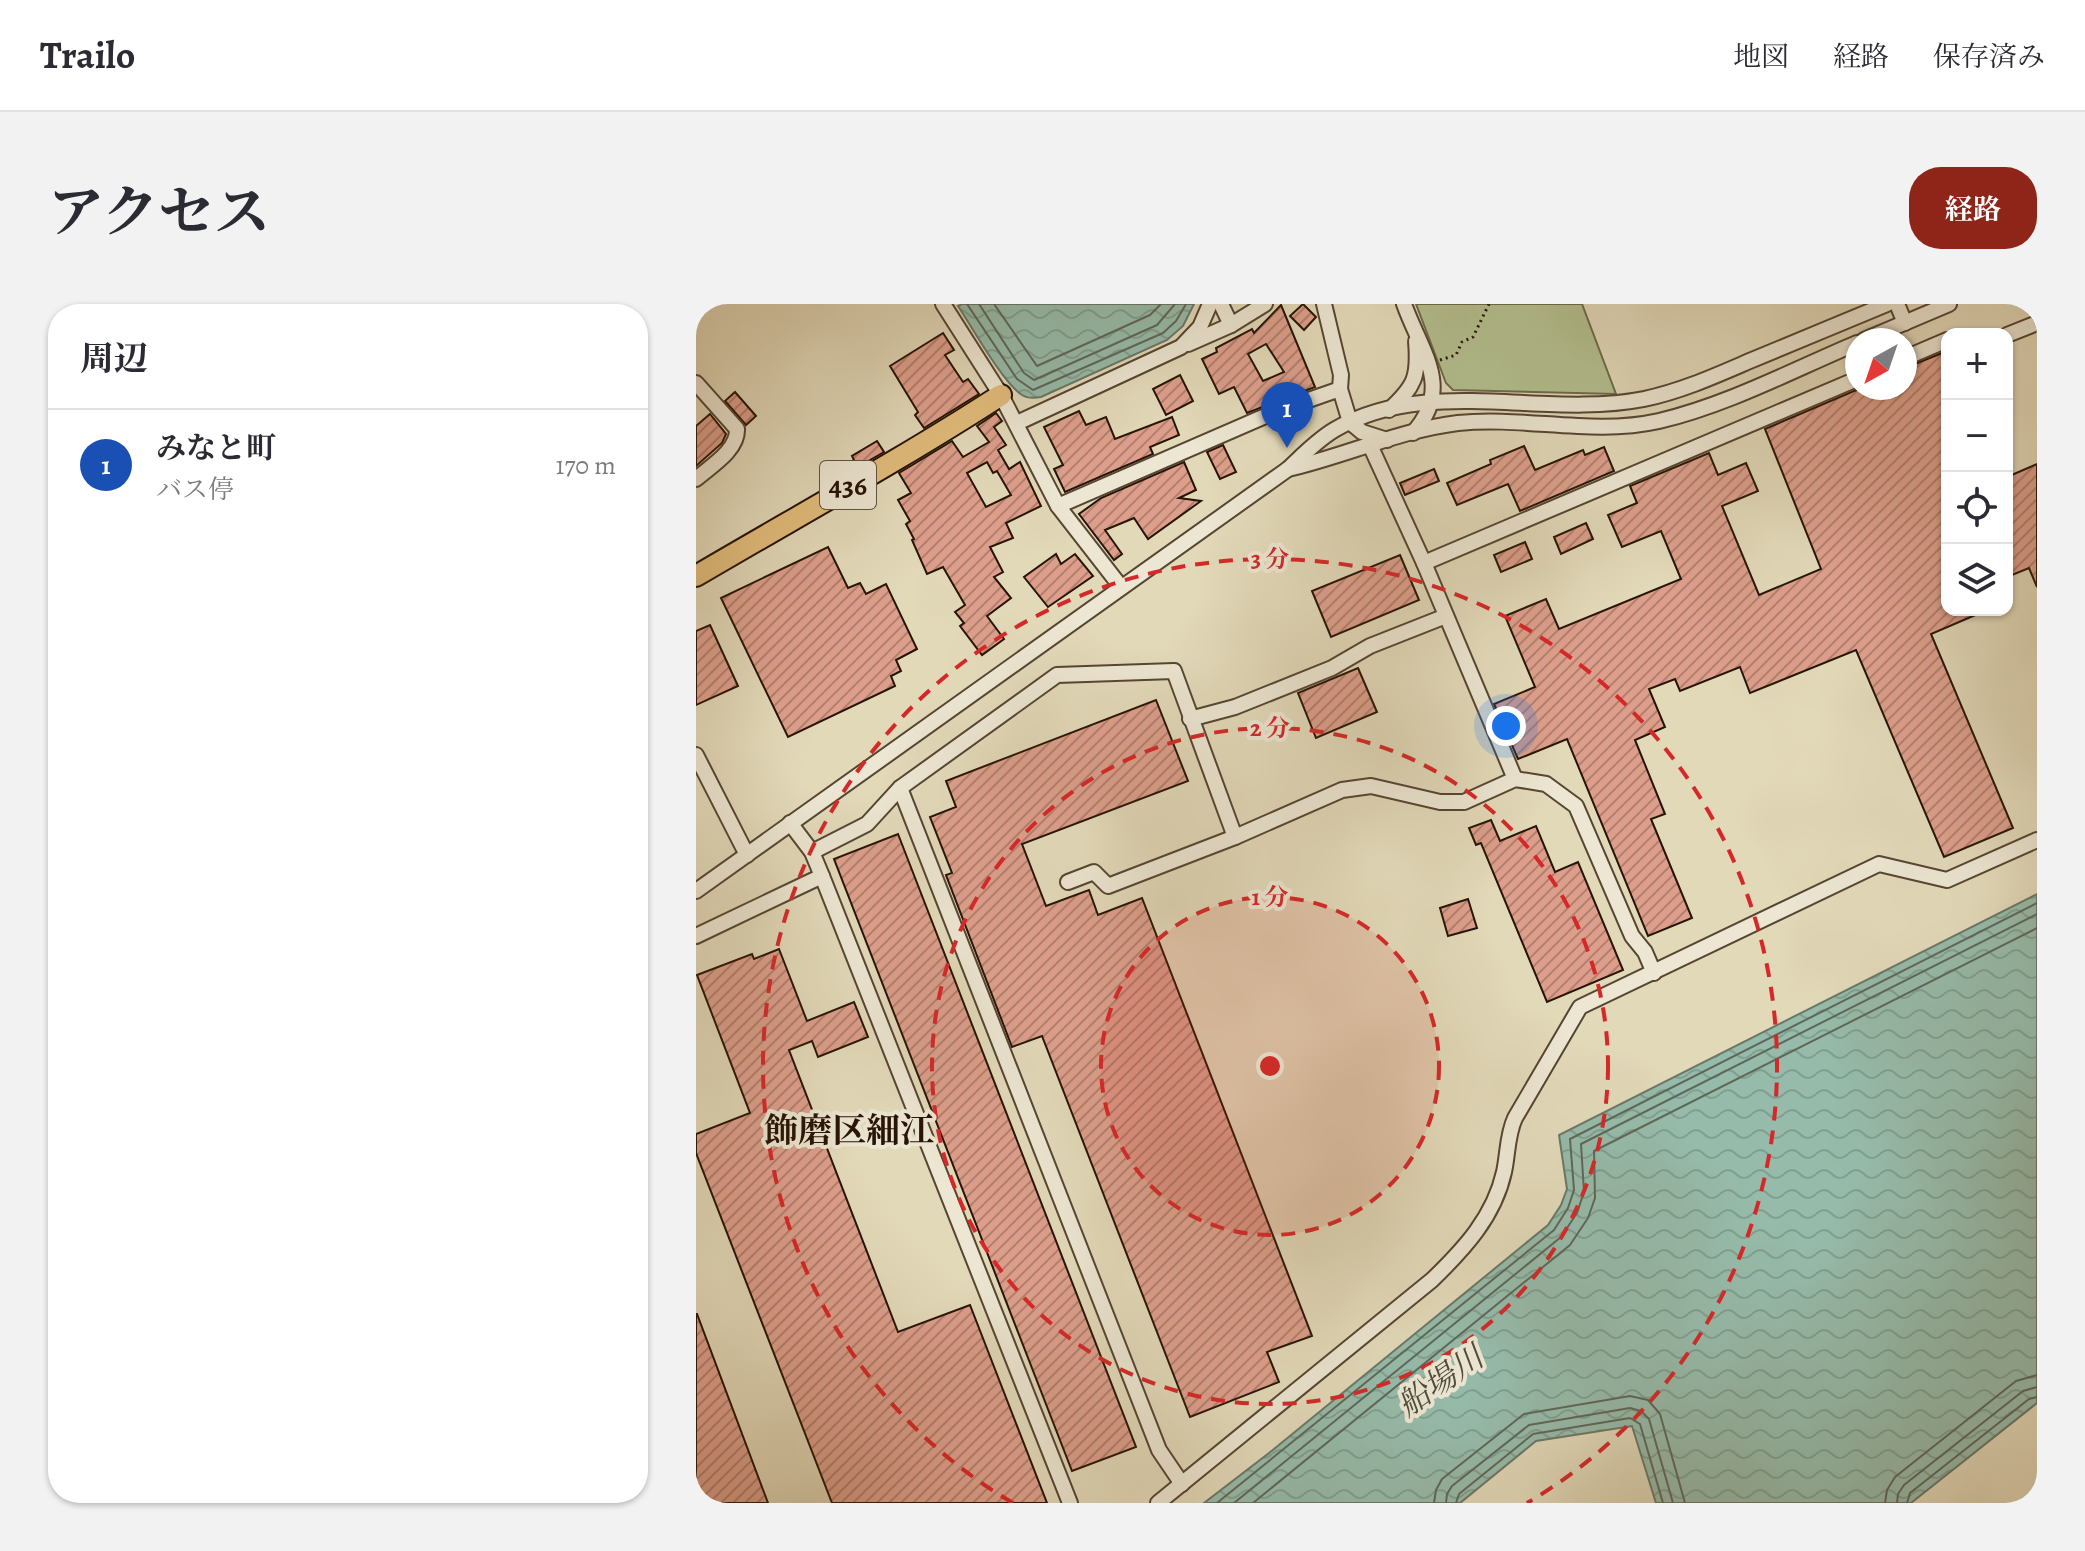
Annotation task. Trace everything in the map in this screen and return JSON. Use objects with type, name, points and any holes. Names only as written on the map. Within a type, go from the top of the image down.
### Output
[{"type":"highway","name":"436","points":[[696,576],[874,470],[926,444],[1001,395]]},
{"type":"street","points":[[943,304],[1017,423],[1058,506],[1121,587]]},
{"type":"street","points":[[1181,347],[1200,327],[1210,304]]},
{"type":"street","points":[[1221,304],[1231,325]]},
{"type":"street","points":[[1017,423],[1231,325],[1265,304]]},
{"type":"street","points":[[1324,304],[1341,375],[1340,389],[1350,422],[1362,432],[1387,440]]},
{"type":"street","points":[[1404,304],[1415,336],[1428,360],[1433,401],[1413,433]]},
{"type":"street","points":[[696,891],[1288,469],[1315,443],[1350,422],[1433,401],[1596,404],[1645,399],[1703,380],[1887,304]]},
{"type":"street","points":[[1897,304],[1905,323]]},
{"type":"street","points":[[1893,328],[1949,304]]},
{"type":"street","points":[[2013,333],[2037,323]]},
{"type":"street","points":[[1415,336],[1417,376],[1443,414],[1462,423]]},
{"type":"street","points":[[1917,353],[1941,343]]},
{"type":"street","points":[[1288,469],[1413,433],[1462,423],[1585,427],[1655,422],[1709,406],[1845,348]]},
{"type":"street","points":[[1388,410],[1410,389],[1417,376]]},
{"type":"street","points":[[696,383],[737,429],[733,446],[696,479]]},
{"type":"street","points":[[1424,563],[1845,384]]},
{"type":"street","points":[[1058,506],[1277,411],[1340,389]]},
{"type":"street","points":[[1370,445],[1424,563],[1515,779]]},
{"type":"street","points":[[1190,719],[1235,707],[1332,668],[1370,646],[1446,616]]},
{"type":"street","points":[[812,852],[867,824],[900,788],[1057,675],[1174,671],[1235,837]]},
{"type":"street","points":[[696,755],[747,855]]},
{"type":"street","points":[[1068,882],[1094,872],[1108,886],[1235,837],[1342,790],[1371,786],[1440,802],[1464,802],[1515,779],[1546,784],[1576,806],[1632,936],[1645,952],[1654,973]]},
{"type":"street","points":[[900,788],[1159,1450],[1182,1484]]},
{"type":"street","points":[[790,823],[812,852],[822,876],[1070,1503]]},
{"type":"street","points":[[1158,1503],[1432,1280],[1459,1254],[1481,1225],[1500,1190],[1509,1130],[1580,1007],[1879,864],[1947,880],[2037,840]]},
{"type":"street","points":[[696,936],[822,876]]},
{"type":"path","points":[[1440,360],[1456,355],[1462,342],[1473,337],[1489,304]]},
{"type":"shaded area","points":[[1416,304],[1582,304],[1616,394],[1453,390],[1446,383]]},
{"type":"water","points":[[1194,304],[1183,326],[1167,340],[1041,397],[1032,398],[1014,389],[997,367],[958,306]]},
{"type":"water","name":"船場川","points":[[2037,894],[2037,1403],[1911,1503],[1656,1503],[1632,1426],[1536,1441],[1460,1503],[1204,1503],[1548,1225],[1567,1189],[1559,1135]]},
{"type":"building","points":[[1303,304],[1316,317],[1304,330],[1290,316]]},
{"type":"building","points":[[1281,305],[1315,387],[1247,413],[1234,387],[1219,394],[1202,359],[1252,329],[1254,333]],"holes":[[[1266,344],[1284,372],[1263,381],[1248,354]]]},
{"type":"building","points":[[943,333],[954,350],[945,355],[963,382],[968,379],[979,394],[924,428],[915,415],[918,412],[890,366]]},
{"type":"building","points":[[1941,353],[1941,616],[1973,616],[1931,634],[2013,828],[1944,857],[1856,650],[1750,693],[1740,667],[1680,691],[1675,679],[1649,689],[1665,727],[1635,740],[1665,814],[1651,819],[1692,918],[1648,936],[1567,739],[1518,759],[1494,704],[1535,687],[1505,616],[1546,599],[1559,629],[1681,579],[1661,531],[1622,547],[1608,515],[1637,503],[1630,486],[1709,453],[1718,475],[1746,463],[1758,491],[1722,506],[1759,595],[1821,569],[1765,429],[1845,395],[1845,400],[1917,400],[1917,363]]},
{"type":"building","points":[[1180,375],[1193,401],[1166,415],[1153,389]]},
{"type":"building","points":[[735,392],[756,416],[746,425],[725,401]]},
{"type":"building","points":[[1079,411],[1086,425],[1106,417],[1115,439],[1172,417],[1179,435],[1150,447],[1153,454],[1065,492],[1054,469],[1063,465],[1044,427]]},
{"type":"building","points":[[996,413],[1002,421],[994,427],[1006,445],[998,450],[1009,469],[1020,462],[1041,506],[1006,523],[1013,538],[990,547],[1003,572],[994,577],[1011,598],[987,616],[1004,639],[982,655],[960,626],[964,623],[955,612],[965,605],[943,567],[927,574],[906,524],[910,521],[898,500],[911,493],[899,473],[952,441],[963,457],[989,442],[977,426]],"holes":[[[987,462],[993,473],[997,471],[1011,495],[986,507],[967,473]]]},
{"type":"building","points":[[710,414],[726,434],[722,443],[696,466],[696,426]]},
{"type":"building","points":[[877,441],[884,452],[837,479],[832,472],[854,460],[852,456]]},
{"type":"building","points":[[1223,445],[1236,472],[1220,479],[1207,452]]},
{"type":"building","points":[[1524,446],[1535,470],[1583,450],[1585,455],[1604,447],[1614,471],[1520,511],[1508,484],[1457,505],[1447,483]]},
{"type":"building","points":[[1184,462],[1196,490],[1179,498],[1201,501],[1148,539],[1134,518],[1105,530],[1122,554],[1114,560],[1079,514],[1101,498]]},
{"type":"building","points":[[2037,464],[2037,587],[2029,568],[2013,575],[2013,474]]},
{"type":"building","points":[[1434,469],[1439,481],[1405,495],[1400,483]]},
{"type":"building","points":[[1586,523],[1593,539],[1561,554],[1554,537]]},
{"type":"building","points":[[1525,542],[1532,559],[1501,572],[1494,555]]},
{"type":"building","points":[[828,547],[848,588],[860,583],[866,594],[886,584],[917,649],[896,660],[901,671],[891,676],[895,686],[788,737],[721,598]]},
{"type":"building","points":[[1056,554],[1061,564],[1075,554],[1093,576],[1048,607],[1024,577]]},
{"type":"building","points":[[1400,555],[1419,600],[1331,637],[1312,591]]},
{"type":"building","points":[[710,625],[738,686],[696,705],[696,631]]},
{"type":"building","points":[[1358,668],[1377,712],[1316,738],[1298,693]]},
{"type":"building","points":[[1156,700],[1188,781],[1022,844],[1046,906],[1089,890],[1098,915],[1142,898],[1312,1336],[1267,1352],[1279,1382],[1190,1417],[1042,1036],[1012,1047],[946,875],[952,873],[930,817],[956,807],[946,781]]},
{"type":"building","points":[[1491,820],[1500,841],[1536,826],[1555,872],[1578,862],[1623,970],[1547,1002],[1481,843],[1476,845],[1469,828]]},
{"type":"building","points":[[898,834],[1136,1447],[1072,1471],[834,859]]},
{"type":"building","points":[[1468,899],[1477,928],[1448,936],[1440,908]]},
{"type":"building","points":[[779,949],[807,1021],[854,1002],[868,1037],[818,1057],[812,1041],[789,1050],[898,1332],[970,1305],[1047,1503],[832,1503],[696,1153],[696,1134],[750,1113],[697,975],[752,954],[754,959]]},
{"type":"building","points":[[697,1314],[768,1503],[696,1503]]},
{"type":"place","name":"みなと町","points":[[1287,448]]},
{"type":"district","name":"飾磨区細江","points":[[849,1130]]}]
